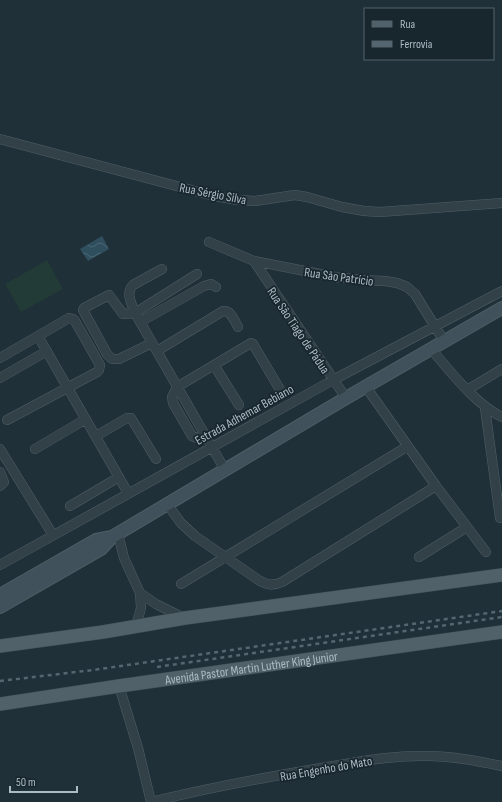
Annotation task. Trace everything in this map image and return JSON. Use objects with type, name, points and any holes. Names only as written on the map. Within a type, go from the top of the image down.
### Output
[{"type":"main road","points":[[0,607],[101,549],[114,536],[167,504],[502,308]]},
{"type":"main road","points":[[0,594],[96,540],[114,536]]},
{"type":"main road","points":[[0,646],[185,618],[502,575]]},
{"type":"main road","name":"Avenida Pastor Martin Luther King Junior","points":[[0,704],[502,632]]},
{"type":"street","name":"Rua Sérgio Silva","points":[[0,139],[214,196],[238,200],[255,201],[295,195],[342,207],[380,212],[502,203]]},
{"type":"street","name":"Rua São Patrício","points":[[209,242],[254,261],[335,277],[397,283],[407,287],[415,294],[444,341]]},
{"type":"street","name":"Rua São Tiago de Pádua","points":[[254,261],[346,398]]},
{"type":"street","points":[[162,268],[130,288],[129,295],[135,313],[225,470]]},
{"type":"street","points":[[152,343],[119,359],[112,359],[107,354],[83,310],[84,308],[109,295],[123,314],[135,313],[197,274]]},
{"type":"street","points":[[140,322],[204,286],[211,284],[216,287]]},
{"type":"street","name":"Estrada Adhemar Bebiano","points":[[0,565],[333,380],[502,291]]},
{"type":"street","points":[[157,351],[223,310],[230,313],[238,327]]},
{"type":"street","points":[[0,358],[66,318],[71,318],[75,321],[100,368],[97,372],[7,420]]},
{"type":"street","points":[[38,336],[128,493]]},
{"type":"street","points":[[177,387],[251,343],[282,392]]},
{"type":"street","points":[[431,349],[485,408],[502,417]]},
{"type":"street","points":[[0,378],[47,351]]},
{"type":"street","points":[[214,365],[239,405]]},
{"type":"street","points":[[467,390],[502,369]]},
{"type":"street","points":[[366,387],[436,486],[486,552]]},
{"type":"street","points":[[485,408],[500,518]]},
{"type":"street","points":[[96,436],[127,418],[131,418],[156,459]]},
{"type":"street","points":[[35,449],[86,419]]},
{"type":"street","points":[[181,584],[408,446]]},
{"type":"street","points":[[0,449],[53,535]]},
{"type":"street","points":[[70,506],[119,477]]},
{"type":"street","points":[[167,504],[184,526],[195,536],[268,585],[276,584],[436,486]]},
{"type":"street","points":[[419,557],[467,527]]},
{"type":"street","points":[[114,536],[140,593],[141,608],[136,626]]},
{"type":"street","points":[[140,593],[156,604],[185,618]]},
{"type":"street","points":[[118,686],[138,748],[151,802]]},
{"type":"street","name":"Rua Engenho do Mato","points":[[151,802],[205,789],[318,768],[395,756],[459,758],[502,766]]},
{"type":"green space","points":[[47,260],[63,289],[21,312],[5,284]]},
{"type":"water","points":[[102,236],[109,249],[88,261],[80,249]]},
{"type":"railway","points":[[0,681],[93,670],[502,611]]},
{"type":"railway","points":[[157,667],[502,617]]}]
